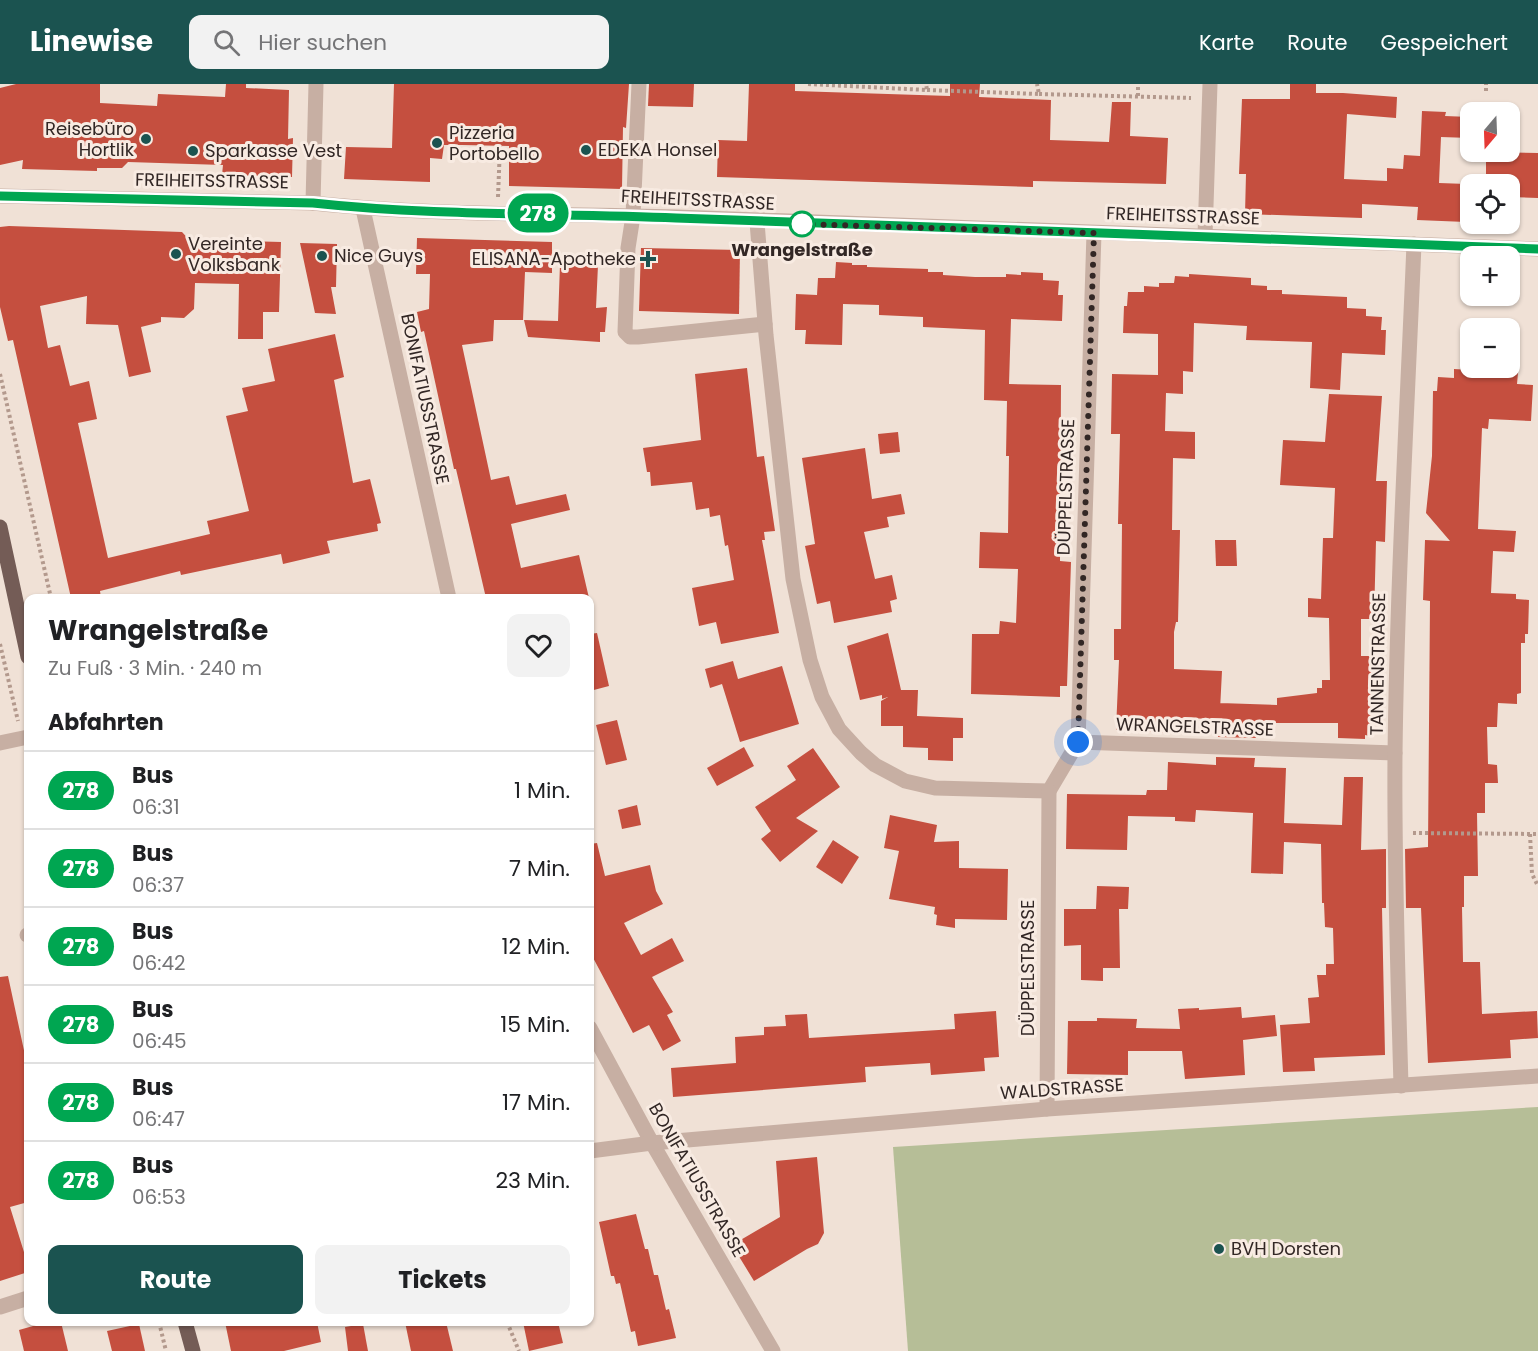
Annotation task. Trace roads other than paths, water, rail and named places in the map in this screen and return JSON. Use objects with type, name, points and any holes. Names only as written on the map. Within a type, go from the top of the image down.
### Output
[{"type":"main road","points":[[0,527],[24,638]]},
{"type":"main road","points":[[186,1326],[192,1351]]},
{"type":"street","points":[[313,203],[316,84]]},
{"type":"street","points":[[639,84],[625,332],[630,337],[765,324]]},
{"type":"street","points":[[1205,236],[1210,91]]},
{"type":"street","name":"FREIHEITSSTRASSE","points":[[0,196],[313,203],[363,209],[633,216],[1538,249]]},
{"type":"street","name":"BONIFATIUSSTRASSE","points":[[363,209],[448,594]]},
{"type":"street","points":[[757,222],[765,324],[793,579],[810,660],[822,697],[839,729],[875,765],[898,778],[919,786],[1049,791],[1078,742]]},
{"type":"street","name":"DÜPPELSTRASSE","points":[[1078,742],[1094,233]]},
{"type":"street","name":"TANNENSTRASSE","points":[[1401,1086],[1395,753],[1400,564],[1414,244]]},
{"type":"street","points":[[0,743],[24,737]]},
{"type":"street","name":"WRANGELSTRASSE","points":[[1078,742],[1395,753]]},
{"type":"street","name":"DÜPPELSTRASSE","points":[[1047,1109],[1049,791]]},
{"type":"street","name":"BONIFATIUSSTRASSE","points":[[594,1035],[652,1143],[773,1351]]},
{"type":"street","name":"WALDSTRASSE","points":[[594,1150],[1047,1109],[1538,1076]]},
{"type":"street","points":[[0,1307],[24,1299]]},
{"type":"place","name":"Reisebüro Hortlik","points":[[146,139]]},
{"type":"place","name":"Pizzeria Portobello","points":[[437,143]]},
{"type":"place","name":"EDEKA Honsel","points":[[586,150]]},
{"type":"place","name":"Sparkasse Vest","points":[[193,151]]},
{"type":"place","name":"Wrangelstraße","points":[[802,224]]},
{"type":"place","name":"Vereinte Volksbank","points":[[176,254]]},
{"type":"place","name":"Nice Guys","points":[[322,256]]},
{"type":"place","name":"ELISANA-Apotheke","points":[[648,259]]},
{"type":"place","name":"BVH Dorsten","points":[[1219,1249]]}]
